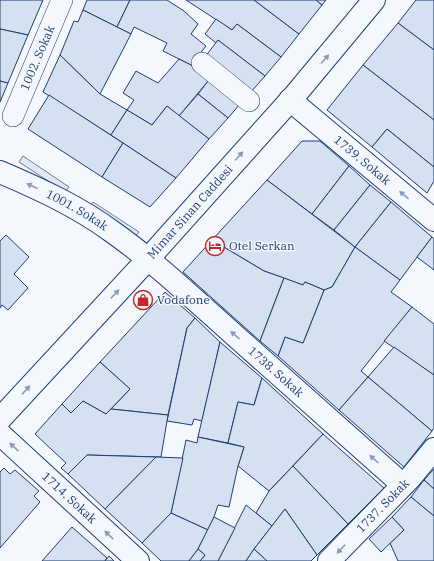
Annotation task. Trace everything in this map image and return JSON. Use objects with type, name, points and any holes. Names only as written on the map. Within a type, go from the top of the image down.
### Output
[{"type":"street","name":"1002. Sokak","points":[[13,116],[62,0]]},
{"type":"street","name":"Mimar Sinan Caddesi","points":[[0,419],[148,259],[290,100],[374,0]]},
{"type":"street","points":[[202,63],[249,101]]},
{"type":"street","name":"1739. Sokak","points":[[290,100],[431,211]]},
{"type":"street","name":"1001. Sokak","points":[[0,172],[33,186],[79,210],[114,232],[148,259]]},
{"type":"street","name":"1738. Sokak","points":[[148,259],[403,485]]},
{"type":"street","name":"1714. Sokak","points":[[0,434],[138,561]]},
{"type":"street","name":"1737. Sokak","points":[[329,561],[403,485],[434,449]]},
{"type":"shaded area","points":[[23,156],[69,187],[65,192],[19,162]]},
{"type":"shaded area","points":[[93,202],[139,232],[135,237],[89,207]]},
{"type":"building","points":[[0,0],[43,0],[28,35],[0,29]]},
{"type":"building","points":[[87,0],[130,0],[117,27],[83,10]]},
{"type":"building","points":[[130,0],[167,0],[184,11],[198,24],[191,34],[206,46],[191,65],[163,51],[167,43],[134,27],[131,34],[117,27]]},
{"type":"building","points":[[186,0],[254,0],[299,34],[281,57],[237,24],[232,30]]},
{"type":"building","points":[[254,0],[316,0],[322,5],[299,34]]},
{"type":"building","points":[[316,0],[326,0],[322,5]]},
{"type":"building","points":[[416,0],[434,0],[434,50],[398,23]]},
{"type":"building","points":[[83,10],[131,34],[100,94],[60,55],[74,21],[78,22]]},
{"type":"building","points":[[216,19],[232,30],[237,24],[281,57],[265,76],[218,40],[216,43],[205,34]]},
{"type":"building","points":[[398,23],[434,50],[434,120],[363,65]]},
{"type":"building","points":[[0,29],[28,35],[8,83],[0,81]]},
{"type":"building","points":[[218,40],[265,76],[250,93],[205,57]]},
{"type":"building","points":[[60,55],[100,94],[127,110],[111,135],[43,92]]},
{"type":"building","points":[[179,59],[191,65],[209,80],[179,116],[167,106],[152,125],[127,110],[134,100],[123,93],[136,71],[158,83]]},
{"type":"building","points":[[363,65],[434,120],[434,167],[387,129],[372,147],[327,110]]},
{"type":"building","points":[[209,80],[240,104],[228,118],[198,94]]},
{"type":"building","points":[[0,81],[8,83],[0,102]]},
{"type":"building","points":[[198,94],[228,118],[209,139],[179,116]]},
{"type":"building","points":[[49,95],[123,143],[102,177],[28,129]]},
{"type":"building","points":[[167,106],[209,139],[176,178],[111,135],[127,110],[152,125]]},
{"type":"building","points":[[387,129],[434,167],[434,181],[427,193],[372,147]]},
{"type":"building","points":[[302,141],[320,141],[349,166],[312,214],[267,180]]},
{"type":"building","points":[[123,143],[176,178],[150,207],[102,177]]},
{"type":"building","points":[[349,166],[370,185],[334,230],[312,214]]},
{"type":"building","points":[[267,180],[355,247],[332,287],[324,290],[305,282],[303,285],[264,271],[212,240]]},
{"type":"building","points":[[370,185],[391,202],[355,247],[334,230]]},
{"type":"building","points":[[391,202],[432,237],[400,280],[355,247]]},
{"type":"building","points":[[6,235],[29,257],[14,274],[28,288],[8,310],[2,305],[0,308],[0,241]]},
{"type":"building","points":[[432,237],[434,239],[434,270],[417,257]]},
{"type":"building","points":[[212,240],[264,271],[284,278],[260,341],[183,272]]},
{"type":"building","points":[[355,247],[400,280],[391,292],[412,307],[361,371],[368,377],[339,410],[278,356],[285,337],[303,343],[324,290],[332,287]]},
{"type":"building","points":[[284,278],[303,285],[305,282],[324,290],[303,343],[285,337],[278,356],[260,341]]},
{"type":"building","points":[[165,292],[195,318],[187,328],[168,415],[111,409],[130,389],[100,362]]},
{"type":"building","points":[[412,307],[434,324],[434,375],[384,341]]},
{"type":"building","points":[[195,318],[220,342],[202,421],[194,419],[192,425],[167,421],[187,328]]},
{"type":"building","points":[[220,342],[262,378],[254,405],[238,402],[228,443],[198,437]]},
{"type":"building","points":[[394,347],[434,375],[434,428],[432,431],[368,377]]},
{"type":"building","points":[[100,362],[130,389],[106,414],[83,401],[71,413],[62,404]]},
{"type":"building","points":[[368,377],[432,431],[404,467],[339,410]]},
{"type":"building","points":[[262,378],[323,434],[269,491],[238,466],[244,447],[228,443],[238,402],[254,405]]},
{"type":"building","points":[[83,401],[106,414],[111,409],[168,415],[161,457],[87,455],[68,474],[61,468],[66,463],[35,434],[62,404],[71,413]]},
{"type":"building","points":[[323,434],[384,488],[348,524],[293,466]]},
{"type":"building","points":[[198,437],[244,447],[238,466],[229,507],[218,505],[208,530],[171,513],[186,440],[197,443]]},
{"type":"building","points":[[87,455],[156,457],[105,509],[68,474]]},
{"type":"building","points":[[156,457],[183,458],[171,513],[142,543],[105,509]]},
{"type":"building","points":[[293,466],[348,524],[317,555],[285,509],[272,526],[256,513],[269,491]]},
{"type":"building","points":[[4,468],[10,474],[15,470],[39,491],[34,496],[40,502],[0,548],[0,472]]},
{"type":"building","points":[[434,469],[434,489],[424,480]]},
{"type":"building","points":[[424,480],[434,489],[434,516],[411,497]]},
{"type":"building","points":[[411,497],[434,516],[434,561],[398,561],[390,543],[404,530],[392,517]]},
{"type":"building","points":[[246,505],[272,526],[246,561],[218,561]]},
{"type":"building","points":[[285,509],[317,555],[311,561],[267,561],[254,549]]},
{"type":"building","points":[[171,513],[208,530],[198,549],[189,561],[161,561],[142,543]]},
{"type":"building","points":[[214,517],[235,528],[218,561],[200,561],[205,555],[198,549]]},
{"type":"building","points":[[392,517],[404,530],[381,552],[369,539]]},
{"type":"building","points":[[72,527],[107,558],[105,561],[42,561]]},
{"type":"building","points":[[198,549],[205,555],[200,561],[189,561]]},
{"type":"building","points":[[254,549],[267,561],[246,561]]},
{"type":"building","points":[[109,556],[114,561],[105,561]]},
{"type":"place","name":"Otel Serkan","points":[[215,246]]},
{"type":"place","name":"Vodafone","points":[[143,300]]}]
